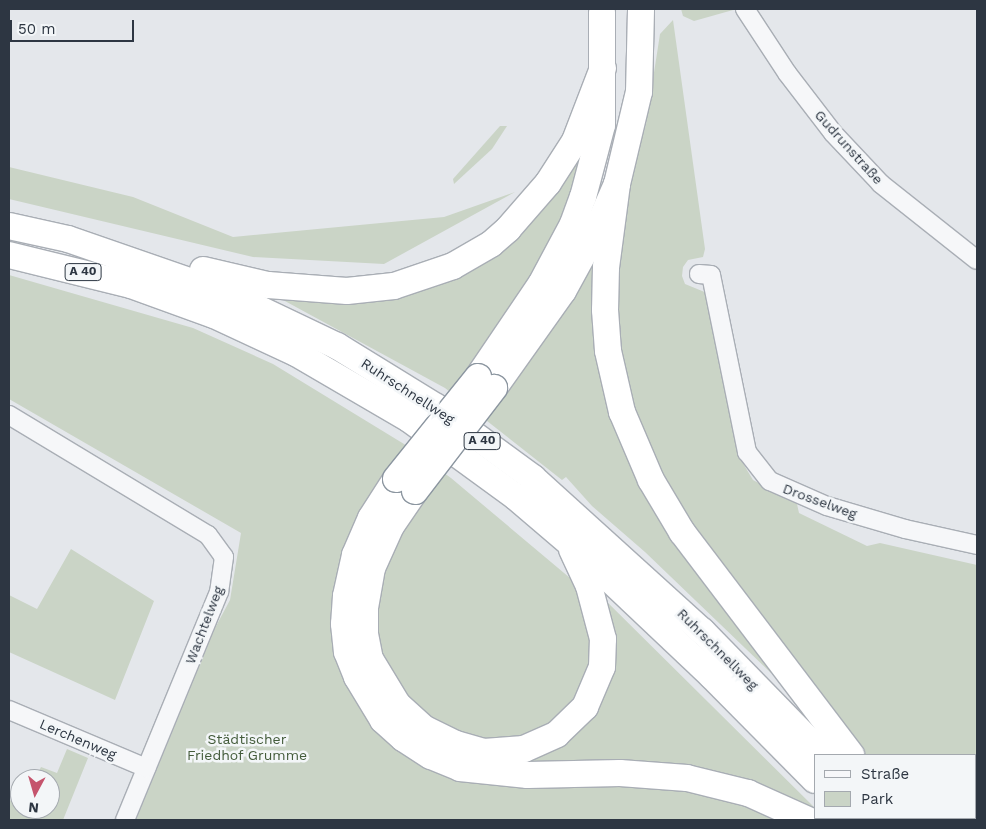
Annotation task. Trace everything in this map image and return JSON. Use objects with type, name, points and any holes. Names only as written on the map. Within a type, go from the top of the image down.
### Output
[{"type":"highway","points":[[642,9],[639,92],[617,184],[606,267],[605,310],[608,351],[622,412],[651,480],[682,532],[850,754]]},
{"type":"highway","points":[[486,383],[573,224],[599,143],[603,106],[603,68],[609,10]]},
{"type":"highway","points":[[68,239],[302,289],[347,291],[413,282],[453,266],[491,244],[519,217],[548,183],[570,149],[603,68]]},
{"type":"highway","points":[[617,184],[598,226],[563,291],[486,383],[405,485],[372,518],[355,555],[346,596],[344,624],[347,652],[357,677],[383,720],[402,738],[431,756],[469,769],[528,775],[620,773],[687,778],[748,793],[808,820]]},
{"type":"highway","name":"Ruhrschnellweg","points":[[9,226],[68,239],[230,295],[337,346],[436,407],[533,478],[702,632],[822,754]]},
{"type":"highway","name":"Ruhrschnellweg","points":[[9,255],[88,273],[156,293],[242,327],[296,353],[409,419],[466,459],[556,530],[650,615],[814,779]]},
{"type":"highway","points":[[405,485],[391,526],[372,568],[365,606],[368,650],[383,685],[398,705],[425,729],[468,748],[504,753],[544,742],[579,714],[597,683],[603,655],[600,621],[580,565],[556,530]]},
{"type":"street","name":"Gudrunstraße","points":[[745,9],[787,72],[833,133],[881,184],[977,260]]},
{"type":"street","name":"Drosselweg","points":[[699,274],[711,275],[747,452],[770,481],[827,506],[904,529],[977,545]]},
{"type":"street","name":"Wachtelweg","points":[[9,415],[208,535],[224,557],[219,592],[125,820]]},
{"type":"street","name":"Lerchenweg","points":[[9,710],[146,768]]},
{"type":"green space","points":[[681,9],[733,10],[694,21],[683,16]]},
{"type":"green space","points":[[673,20],[705,249],[703,257],[688,260],[683,267],[682,276],[685,284],[707,293],[744,465],[753,480],[797,504],[799,513],[867,546],[880,543],[977,565],[977,820],[947,819],[976,819],[976,754],[859,754],[712,558],[659,476],[624,392],[612,301],[627,193],[646,124],[660,34]]},
{"type":"green space","points":[[500,126],[507,126],[492,149],[454,184],[453,179]]},
{"type":"green space","points":[[581,148],[594,250],[598,361],[774,671],[771,673],[645,552],[592,506],[566,477],[562,480],[445,388],[272,294],[433,283]]},
{"type":"green space","points":[[9,167],[133,197],[233,237],[444,217],[515,192],[384,264],[253,257],[9,199]]},
{"type":"green space","name":"Städtischer Friedhof Grumme","points":[[9,275],[193,328],[273,364],[404,444],[451,478],[570,578],[592,627],[590,675],[569,712],[518,742],[469,741],[422,717],[377,651],[359,522],[385,734],[598,782],[707,791],[789,820],[136,820],[215,628],[230,600],[241,533],[9,399]]},
{"type":"green space","points":[[71,549],[154,601],[115,700],[9,652],[9,595],[37,609]]},
{"type":"green space","points":[[598,593],[814,807],[814,815],[782,798],[515,766],[590,712]]},
{"type":"green space","points":[[67,749],[88,758],[63,820],[9,820],[9,800],[10,819],[60,819],[59,769]]}]
